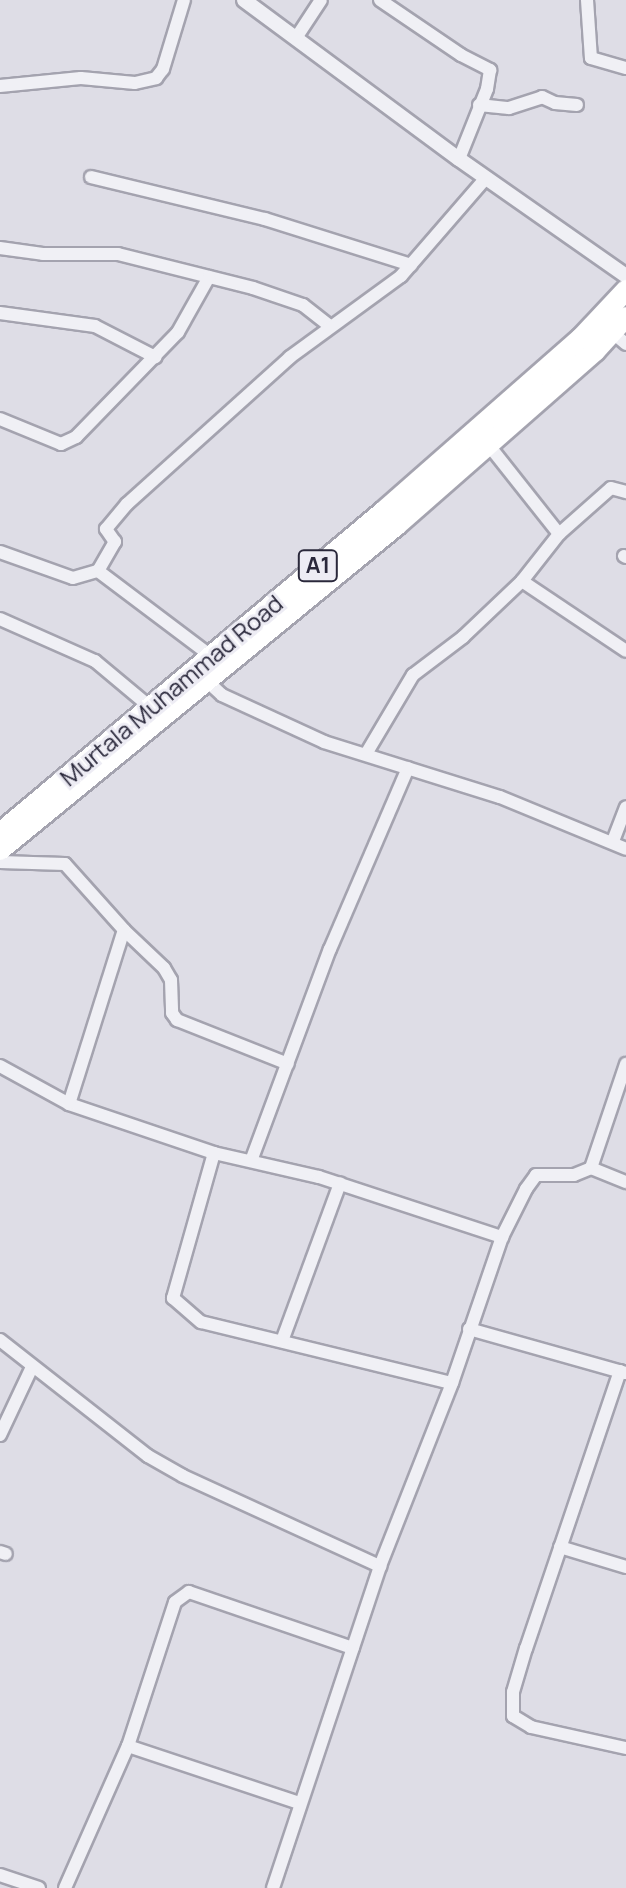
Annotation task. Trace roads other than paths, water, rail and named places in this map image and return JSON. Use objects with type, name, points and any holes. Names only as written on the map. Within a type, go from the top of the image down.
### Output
[{"type":"highway","name":"Murtala Muhammad Road","points":[[390,518],[581,338],[626,290]]},
{"type":"highway","name":"Murtala Muhammad Road","points":[[0,850],[208,682],[281,609],[390,518],[487,443],[622,331]]},
{"type":"highway","name":"Murtala Muhammad Road","points":[[0,833],[211,656],[281,609]]},
{"type":"street","points":[[0,86],[81,78],[135,83],[156,78],[163,69],[184,0]]},
{"type":"street","points":[[244,0],[459,159],[626,276]]},
{"type":"street","points":[[296,38],[321,0]]},
{"type":"street","points":[[380,0],[461,55],[490,70],[459,159]]},
{"type":"street","points":[[587,0],[591,58],[626,68]]},
{"type":"street","points":[[479,105],[509,108],[542,97],[555,103],[577,105]]},
{"type":"street","points":[[91,177],[265,219],[411,265]]},
{"type":"street","points":[[0,552],[73,578],[98,571],[115,542],[106,529],[127,504],[290,357],[411,265],[486,178]]},
{"type":"street","points":[[0,248],[43,254],[118,254],[303,305],[330,326]]},
{"type":"street","points":[[0,419],[61,444],[70,441],[178,332],[209,277]]},
{"type":"street","points":[[0,313],[95,326],[155,357]]},
{"type":"street","points":[[487,443],[559,534]]},
{"type":"street","points":[[366,754],[413,675],[463,637],[522,581],[559,534],[611,488],[626,492]]},
{"type":"street","points":[[98,571],[211,656]]},
{"type":"street","points":[[522,581],[626,651]]},
{"type":"street","points":[[0,619],[95,661],[150,707]]},
{"type":"street","points":[[208,682],[222,695],[324,742],[500,797],[613,841],[626,849]]},
{"type":"street","points":[[251,1161],[330,949],[408,768]]},
{"type":"street","points":[[613,841],[626,807]]},
{"type":"street","points":[[613,841],[626,836]]},
{"type":"street","points":[[0,862],[65,864],[124,930],[164,968],[171,980],[172,1013],[177,1020],[288,1064]]},
{"type":"street","points":[[69,1104],[124,930]]},
{"type":"street","points":[[591,1168],[626,1064]]},
{"type":"street","points":[[0,1066],[69,1104],[214,1153],[340,1183],[502,1237]]},
{"type":"street","points":[[214,1153],[173,1298],[201,1322],[452,1383]]},
{"type":"street","points":[[273,1888],[380,1566],[452,1383],[502,1237],[536,1175],[574,1175],[591,1168],[626,1182]]},
{"type":"street","points":[[282,1341],[340,1183]]},
{"type":"street","points":[[469,1329],[623,1372],[560,1547],[513,1692],[513,1716],[531,1727],[626,1748]]},
{"type":"street","points":[[0,1340],[148,1456],[183,1476],[380,1566]]},
{"type":"street","points":[[0,1435],[32,1367]]},
{"type":"street","points":[[560,1547],[626,1567]]},
{"type":"street","points":[[65,1888],[128,1746],[175,1602],[189,1592],[353,1648]]},
{"type":"street","points":[[128,1746],[299,1803]]},
{"type":"street","points":[[0,1875],[39,1888]]}]
